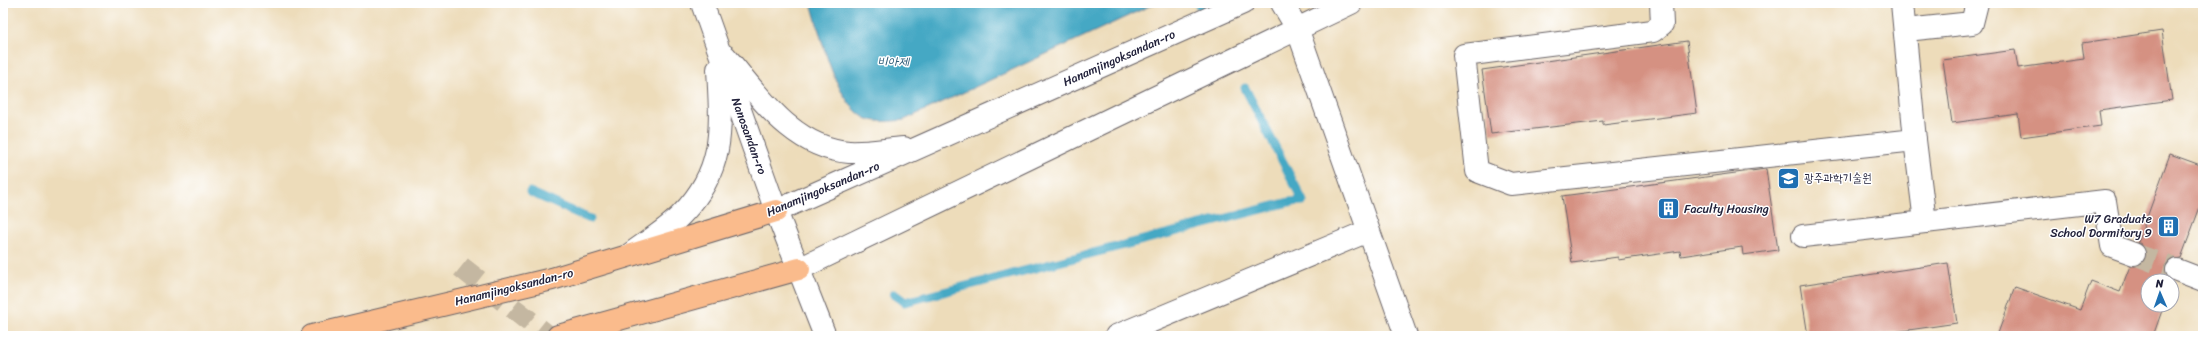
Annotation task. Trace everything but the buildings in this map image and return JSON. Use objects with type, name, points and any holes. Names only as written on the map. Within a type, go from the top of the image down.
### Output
[{"type":"highway","name":"Hanamjingoksandan-ro","points":[[312,336],[552,279],[776,211]]},
{"type":"highway","points":[[558,336],[799,269]]},
{"type":"street","name":"Nanosandan-ro","points":[[702,3],[776,211],[825,336]]},
{"type":"street","name":"Hanamjingoksandan-ro","points":[[776,211],[1243,3]]},
{"type":"street","points":[[1282,3],[1297,28],[1406,336]]},
{"type":"street","points":[[799,269],[1351,3]]},
{"type":"street","points":[[1661,3],[1662,24],[1653,31],[1464,55],[1477,171],[1511,184],[1915,140]]},
{"type":"street","points":[[1902,3],[1906,30],[1915,140],[1925,222]]},
{"type":"street","points":[[1906,30],[1972,23],[1978,3]]},
{"type":"street","points":[[717,47],[786,126],[819,145],[849,152],[919,148]]},
{"type":"street","points":[[629,256],[682,215],[704,188],[716,160],[720,116],[717,47]]},
{"type":"street","points":[[1803,236],[2105,201],[2112,246],[2134,254]]},
{"type":"street","points":[[1116,336],[1368,231]]},
{"type":"street","points":[[2177,270],[2203,280]]},
{"type":"water","name":"비아제","points":[[811,3],[1156,3],[904,120],[883,121],[866,119],[852,107],[843,94],[829,64]]},
{"type":"waterway","points":[[1198,3],[1201,7]]},
{"type":"waterway","points":[[894,294],[905,302],[1289,202],[1303,201],[1245,88]]},
{"type":"waterway","points":[[530,192],[590,219]]},
{"type":"tunnel","points":[[2134,254],[2177,270]]},
{"type":"tunnel","points":[[461,267],[548,336]]},
{"type":"place","name":"광주과학기술원","points":[[1788,178]]},
{"type":"place","name":"Faculty Housing","points":[[1668,209]]},
{"type":"place","name":"W7 Graduate School Dormitory 9","points":[[2168,226]]}]
